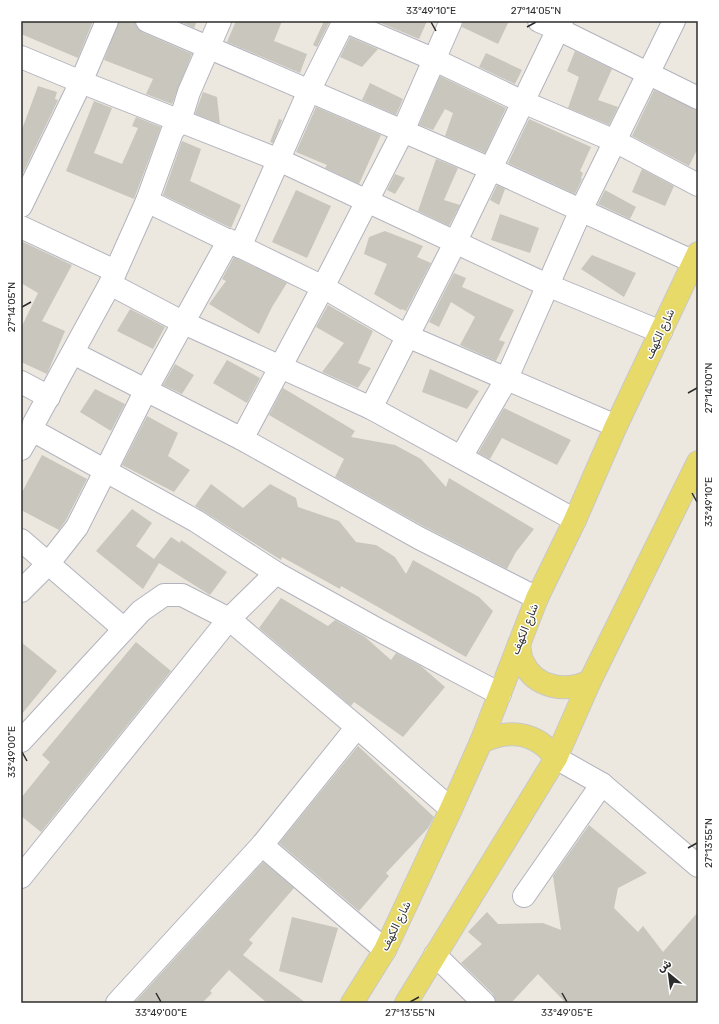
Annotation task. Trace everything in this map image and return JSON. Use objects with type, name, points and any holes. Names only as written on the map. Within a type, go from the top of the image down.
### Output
[{"type":"main road","name":"شارع الكهف","points":[[352,1003],[385,950],[482,742],[537,598],[576,520],[616,426],[696,258]]},
{"type":"main road","points":[[406,1003],[556,758],[590,681],[698,462]]},
{"type":"main road","points":[[519,644],[522,661],[527,670],[542,683],[561,688],[581,686],[590,681]]},
{"type":"main road","points":[[482,742],[492,737],[516,733],[539,741],[549,748],[556,758]]},
{"type":"street","points":[[21,206],[81,82],[107,21]]},
{"type":"street","points":[[147,21],[491,169],[581,210],[696,258]]},
{"type":"street","points":[[21,449],[112,277],[147,201],[172,132],[180,121],[189,92],[220,21]]},
{"type":"street","points":[[21,591],[48,564],[77,527],[146,390],[184,323],[235,243],[279,160],[309,91],[344,21],[434,59],[523,102],[615,141],[698,185]]},
{"type":"street","points":[[242,439],[279,367],[323,287],[402,131],[451,21]]},
{"type":"street","points":[[461,457],[506,380],[581,210],[674,21]]},
{"type":"street","points":[[371,408],[455,243],[523,102],[553,24],[648,74],[698,98]]},
{"type":"street","points":[[21,57],[279,160],[547,285],[661,332]]},
{"type":"street","points":[[147,201],[323,287],[407,336],[506,380],[616,426]]},
{"type":"street","points":[[21,227],[112,277],[184,323],[371,408],[576,520]]},
{"type":"street","points":[[73,352],[242,439],[419,538],[537,598]]},
{"type":"street","points":[[21,382],[49,397]]},
{"type":"street","points":[[32,430],[107,470],[196,521],[276,572],[375,628],[500,694]]},
{"type":"street","points":[[21,540],[124,629]]},
{"type":"street","points":[[21,877],[229,620],[276,572]]},
{"type":"street","points":[[21,741],[141,610],[164,595],[182,594],[229,620],[357,727],[451,809]]},
{"type":"street","points":[[117,1003],[262,845],[357,727]]},
{"type":"street","points":[[556,758],[602,784],[698,866]]},
{"type":"street","points":[[524,896],[602,784]]},
{"type":"street","points":[[262,845],[385,950]]},
{"type":"street","points":[[434,955],[484,1003]]},
{"type":"building","points":[[21,21],[93,21],[78,58],[21,34]]},
{"type":"building","points":[[119,21],[135,21],[137,28],[142,32],[192,54],[172,104],[146,94],[153,79],[104,60]]},
{"type":"building","points":[[179,21],[197,21],[194,28]]},
{"type":"building","points":[[236,21],[282,21],[274,41],[307,54],[300,73],[227,42]]},
{"type":"building","points":[[324,21],[330,21],[317,47],[313,45]]},
{"type":"building","points":[[376,21],[427,21],[419,39]]},
{"type":"building","points":[[463,21],[509,21],[498,44],[462,27]]},
{"type":"building","points":[[350,37],[378,49],[362,67],[340,57]]},
{"type":"building","points":[[575,51],[612,69],[598,100],[618,107],[609,125],[568,108],[579,77],[567,71]]},
{"type":"building","points":[[486,53],[522,70],[515,84],[479,67]]},
{"type":"building","points":[[440,76],[506,108],[485,153],[445,136],[453,113],[445,109],[433,130],[419,125]]},
{"type":"building","points":[[370,83],[403,99],[396,115],[362,100]]},
{"type":"building","points":[[38,86],[57,92],[55,99],[58,100],[21,177],[21,132]]},
{"type":"building","points":[[654,90],[698,110],[698,148],[689,166],[632,136]]},
{"type":"building","points":[[203,92],[217,97],[220,124],[195,114]]},
{"type":"building","points":[[94,101],[112,108],[94,153],[122,164],[138,128],[132,126],[136,117],[161,127],[134,199],[66,171]]},
{"type":"building","points":[[316,107],[381,135],[359,184],[325,168],[327,165],[296,152]]},
{"type":"building","points":[[279,119],[282,120],[273,143],[270,142]]},
{"type":"building","points":[[529,119],[591,147],[580,171],[583,173],[582,179],[575,194],[508,163]]},
{"type":"building","points":[[182,141],[201,149],[190,181],[241,205],[231,228],[163,195]]},
{"type":"building","points":[[436,159],[458,168],[444,200],[460,205],[449,226],[418,211]]},
{"type":"building","points":[[642,169],[674,186],[665,206],[632,192]]},
{"type":"building","points":[[395,174],[405,178],[395,194],[387,190]]},
{"type":"building","points":[[497,185],[505,189],[499,205],[490,200]]},
{"type":"building","points":[[296,190],[331,206],[307,258],[272,242]]},
{"type":"building","points":[[605,190],[636,207],[630,219],[598,204]]},
{"type":"building","points":[[500,214],[539,228],[530,253],[491,240]]},
{"type":"building","points":[[385,231],[423,246],[417,257],[431,263],[406,311],[401,310],[374,294],[387,264],[364,254],[369,237]]},
{"type":"building","points":[[21,241],[72,265],[42,321],[65,331],[47,374],[21,362],[21,328],[38,293],[21,283]]},
{"type":"building","points":[[592,255],[636,273],[624,297],[581,269]]},
{"type":"building","points":[[234,257],[287,283],[272,307],[259,334],[209,304],[226,281],[222,279]]},
{"type":"building","points":[[454,273],[466,278],[462,287],[514,310],[499,340],[505,342],[496,361],[460,345],[475,317],[451,302],[439,327],[429,322]]},
{"type":"building","points":[[328,305],[373,331],[358,363],[371,368],[358,388],[322,372],[344,343],[316,327]]},
{"type":"building","points":[[130,309],[165,327],[153,349],[117,331]]},
{"type":"building","points":[[227,360],[260,378],[247,403],[213,383]]},
{"type":"building","points":[[175,364],[194,375],[182,394],[163,385]]},
{"type":"building","points":[[430,369],[479,391],[467,409],[422,392]]},
{"type":"building","points":[[283,388],[355,431],[351,437],[395,445],[421,459],[446,487],[449,478],[534,529],[516,552],[507,569],[425,527],[335,477],[344,459],[269,415]]},
{"type":"building","points":[[95,389],[125,404],[111,431],[80,412]]},
{"type":"building","points":[[504,408],[571,440],[557,465],[502,438],[490,459],[478,453]]},
{"type":"building","points":[[147,416],[178,433],[168,456],[190,470],[174,492],[122,465]]},
{"type":"building","points":[[42,455],[87,479],[66,520],[59,530],[21,510],[21,494]]},
{"type":"building","points":[[211,484],[243,508],[270,484],[296,498],[298,507],[339,521],[356,542],[376,545],[395,557],[406,574],[413,560],[479,597],[493,611],[466,657],[341,586],[340,589],[282,557],[281,560],[195,506]]},
{"type":"building","points":[[132,509],[152,523],[136,546],[154,559],[171,537],[180,543],[181,540],[227,572],[210,595],[159,563],[143,589],[96,551]]},
{"type":"building","points":[[281,598],[328,626],[335,620],[365,637],[391,660],[396,653],[421,666],[445,687],[403,737],[354,702],[351,706],[259,628]]},
{"type":"building","points":[[21,642],[57,671],[21,715]]},
{"type":"building","points":[[136,642],[171,671],[41,832],[21,816],[21,798],[50,762],[42,755]]},
{"type":"building","points":[[358,746],[434,817],[428,828],[386,873],[389,876],[359,911],[279,843]]},
{"type":"building","points":[[589,825],[647,873],[618,888],[614,908],[638,932],[643,926],[663,952],[698,912],[698,1003],[566,1003],[538,974],[511,1003],[496,1003],[493,994],[461,963],[482,944],[468,932],[487,912],[498,924],[543,923],[561,930],[553,876]]},
{"type":"building","points":[[263,862],[294,888],[249,940],[253,943],[243,955],[306,1003],[267,1003],[229,970],[210,991],[212,993],[202,1003],[134,1003]]},
{"type":"building","points":[[292,917],[338,928],[322,983],[279,971]]}]
